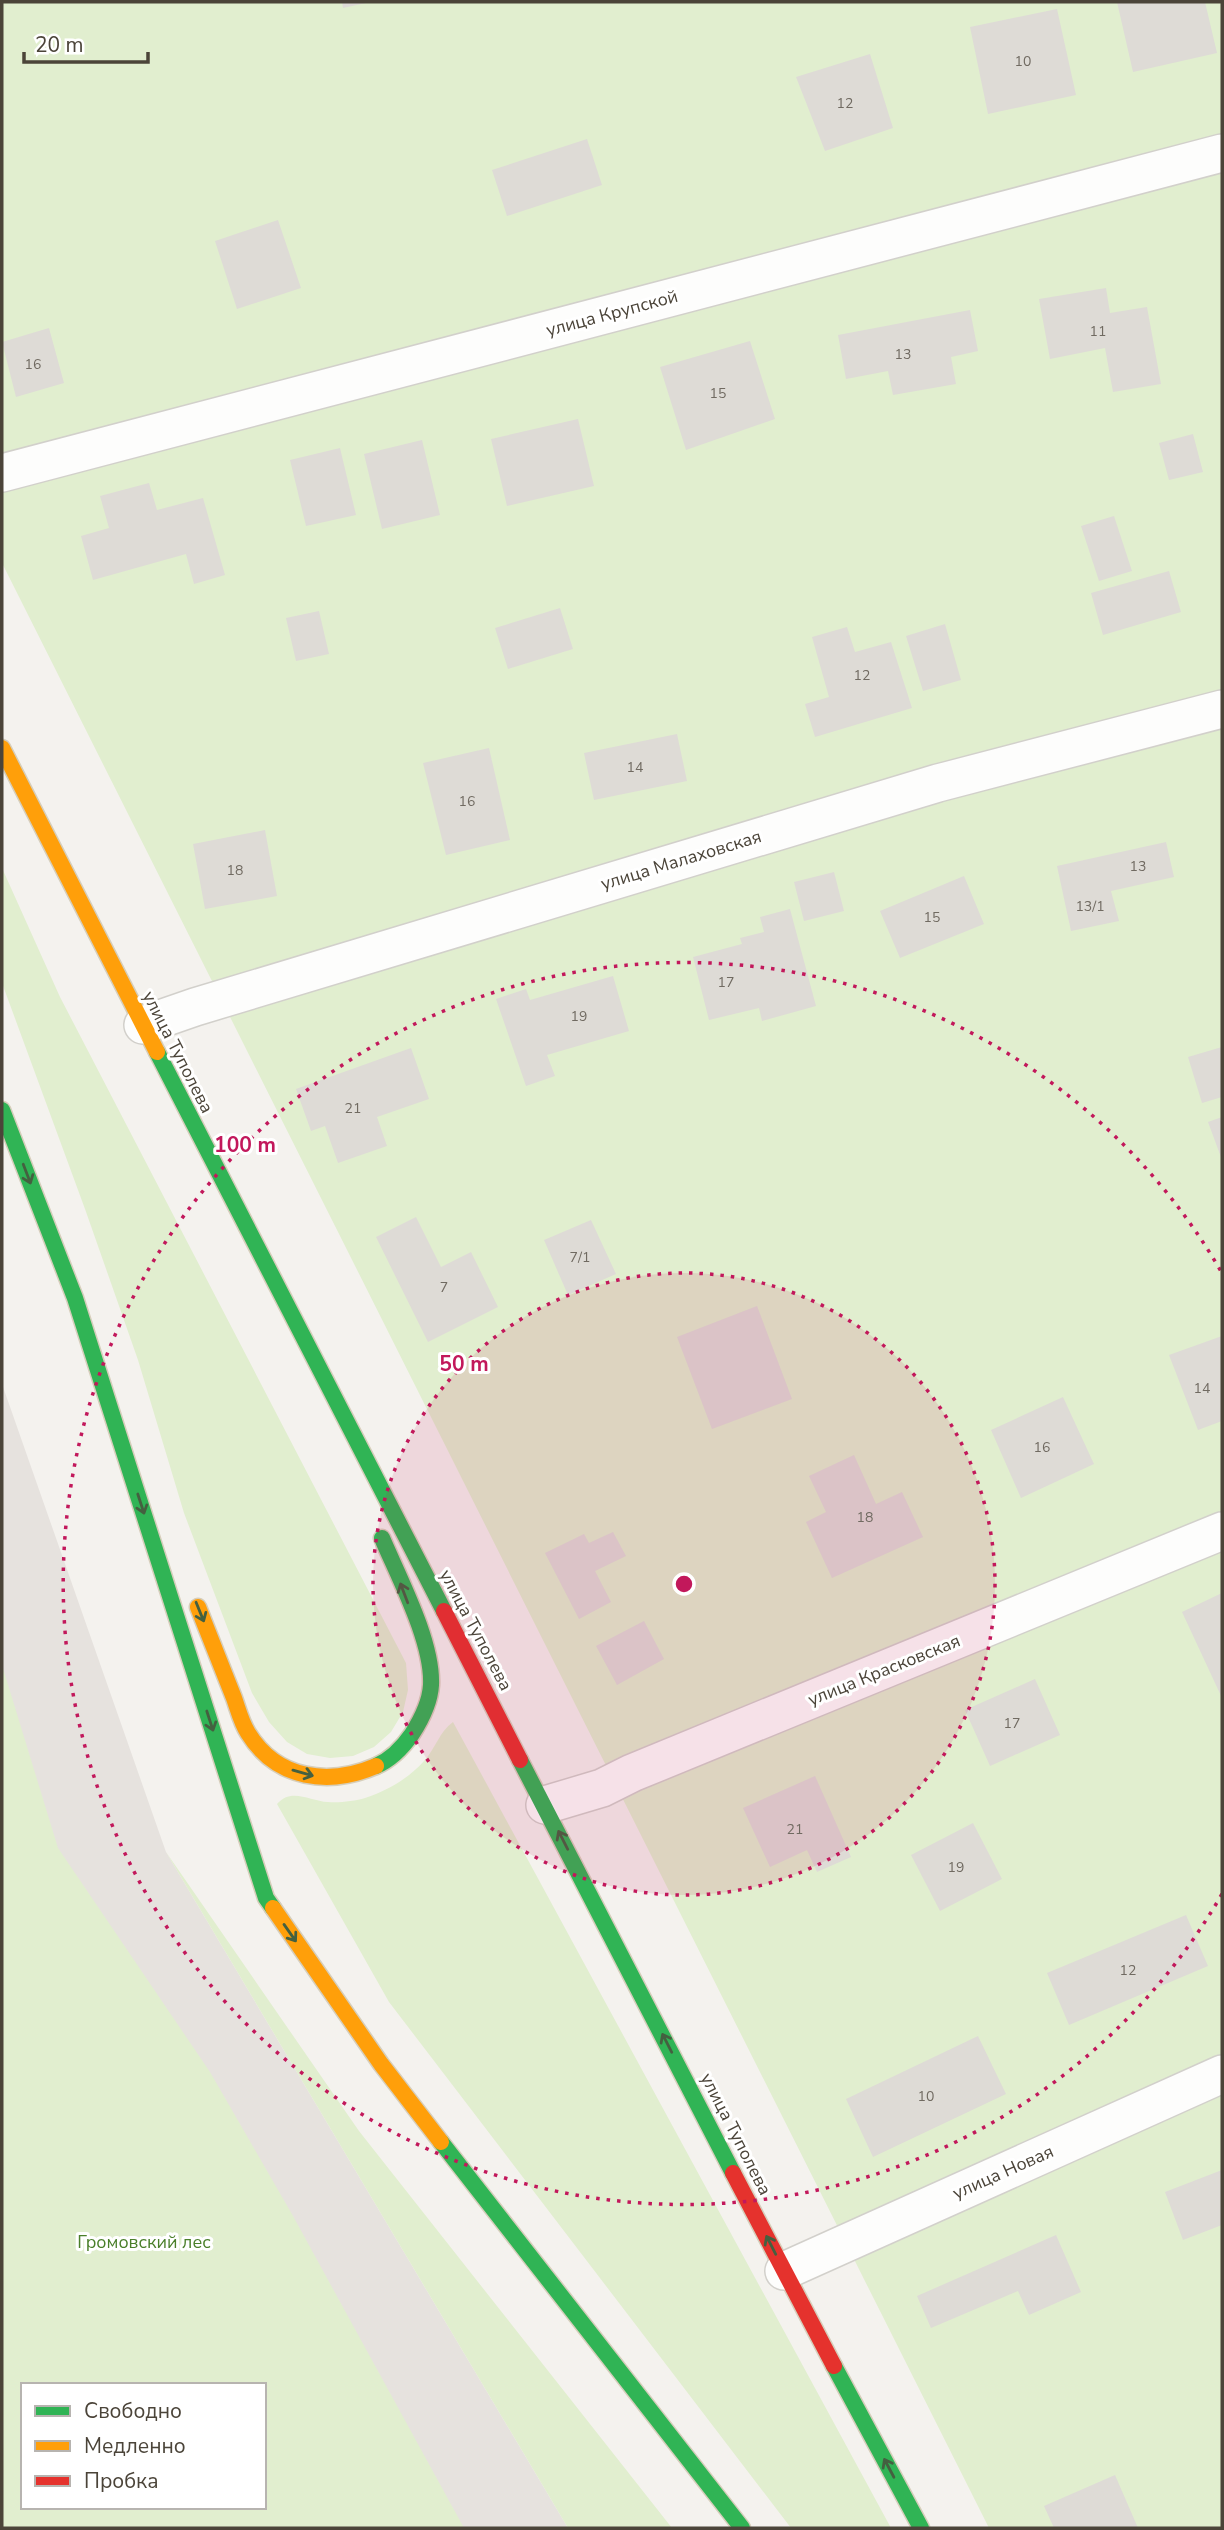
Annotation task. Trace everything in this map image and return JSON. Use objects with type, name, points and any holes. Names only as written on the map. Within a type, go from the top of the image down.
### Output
[{"type":"main road","name":"улица Туполева","points":[[2,748],[784,2271],[921,2528]]},
{"type":"main road","points":[[2,1110],[157,1504]]},
{"type":"main road","points":[[75,1298],[265,1898],[381,2064],[742,2528]]},
{"type":"main road","points":[[309,1350],[364,1491]]},
{"type":"main road","points":[[192,1594],[248,1735],[269,1757],[296,1773],[327,1779],[357,1776],[385,1763],[409,1743],[424,1717],[431,1687],[429,1657],[379,1529]]},
{"type":"street","name":"улица Крупской","points":[[2,473],[1222,153]]},
{"type":"street","name":"улица Малаховская","points":[[143,1025],[938,783],[1222,709]]},
{"type":"street","name":"улица Красковская","points":[[545,1805],[602,1788],[632,1773],[1222,1531]]},
{"type":"street","name":"улица Новая","points":[[784,2271],[1222,2074]]},
{"type":"shaded area","name":"Громовский лес","points":[[2,1384],[166,1852],[568,2528],[2,2528]]},
{"type":"green space","points":[[2,2],[1222,2],[1222,2528],[989,2528],[2,563]]},
{"type":"green space","points":[[2,868],[60,997],[406,1663],[408,1690],[403,1712],[391,1732],[374,1747],[353,1756],[330,1758],[307,1754],[287,1742],[269,1722],[252,1693],[184,1513],[138,1360],[2,983]]},
{"type":"green space","name":"Громовский лес","points":[[2,1665],[58,1848],[210,2072],[293,2216],[464,2528],[2,2528]]},
{"type":"green space","points":[[453,1722],[891,2528],[791,2528],[389,2002],[277,1804],[288,1796],[337,1802],[361,1799],[381,1792],[418,1767],[444,1730]]},
{"type":"green space","points":[[166,1852],[359,2131],[672,2528],[568,2528]]},
{"type":"building","points":[[342,2],[366,2],[366,3],[343,8]]},
{"type":"building","points":[[1117,2],[1205,2],[1217,53],[1133,72]]},
{"type":"building","points":[[1057,9],[1076,95],[988,114],[970,27]]},
{"type":"building","points":[[870,54],[893,128],[825,151],[796,77]]},
{"type":"building","points":[[587,139],[602,185],[507,216],[492,170]]},
{"type":"building","points":[[278,220],[301,288],[237,309],[215,241]]},
{"type":"building","points":[[1106,288],[1110,313],[1147,307],[1161,384],[1113,392],[1105,348],[1050,359],[1039,299]]},
{"type":"building","points":[[970,310],[978,351],[951,357],[956,384],[893,395],[888,371],[846,379],[838,335]]},
{"type":"building","points":[[49,328],[64,383],[16,397],[2,342]]},
{"type":"building","points":[[750,341],[775,419],[686,450],[660,367]]},
{"type":"building","points":[[578,419],[594,486],[507,506],[491,439]]},
{"type":"building","points":[[1193,434],[1203,472],[1169,480],[1159,443]]},
{"type":"building","points":[[422,440],[440,515],[382,529],[364,454]]},
{"type":"building","points":[[340,448],[356,515],[306,526],[290,460]]},
{"type":"building","points":[[149,483],[157,510],[203,498],[225,575],[194,584],[186,554],[93,580],[81,536],[109,528],[100,496]]},
{"type":"building","points":[[1114,516],[1132,571],[1099,581],[1081,526]]},
{"type":"building","points":[[1169,571],[1181,612],[1103,635],[1091,593]]},
{"type":"building","points":[[560,608],[573,649],[508,669],[495,628]]},
{"type":"building","points":[[319,611],[329,654],[296,661],[286,618]]},
{"type":"building","points":[[945,624],[961,680],[923,691],[906,636]]},
{"type":"building","points":[[847,627],[855,652],[891,642],[912,708],[815,737],[805,704],[829,697],[812,637]]},
{"type":"building","points":[[677,734],[687,781],[594,800],[584,753]]},
{"type":"building","points":[[489,748],[510,840],[446,855],[423,763]]},
{"type":"building","points":[[265,830],[277,896],[205,909],[193,844]]},
{"type":"building","points":[[1166,842],[1174,877],[1111,891],[1119,921],[1071,931],[1057,866]]},
{"type":"building","points":[[834,872],[844,911],[804,921],[794,882]]},
{"type":"building","points":[[964,876],[984,924],[900,958],[880,911]]},
{"type":"building","points":[[790,909],[816,1006],[762,1021],[759,1008],[709,1020],[693,957],[742,944],[740,938],[764,932],[760,917]]},
{"type":"building","points":[[613,976],[629,1031],[547,1055],[555,1076],[526,1086],[496,999],[526,989],[530,1000]]},
{"type":"building","points":[[1222,1047],[1222,1097],[1202,1103],[1188,1057]]},
{"type":"building","points":[[411,1048],[429,1099],[377,1117],[387,1146],[338,1163],[325,1126],[311,1131],[296,1089]]},
{"type":"building","points":[[1222,1117],[1222,1160],[1208,1122]]},
{"type":"building","points":[[416,1217],[441,1267],[471,1252],[498,1307],[428,1342],[376,1237]]},
{"type":"building","points":[[591,1220],[616,1274],[568,1295],[544,1240]]},
{"type":"building","points":[[757,1306],[792,1399],[712,1429],[677,1337]]},
{"type":"building","points":[[1222,1336],[1222,1421],[1198,1430],[1169,1355]]},
{"type":"building","points":[[1063,1397],[1094,1464],[1021,1498],[991,1430]]},
{"type":"building","points":[[854,1455],[876,1504],[902,1492],[923,1537],[832,1578],[806,1522],[826,1512],[809,1476]]},
{"type":"building","points":[[613,1532],[626,1556],[595,1571],[611,1602],[579,1619],[545,1553],[584,1534],[589,1543]]},
{"type":"building","points":[[1222,1593],[1222,1698],[1182,1612]]},
{"type":"building","points":[[644,1621],[664,1659],[617,1685],[596,1646]]},
{"type":"building","points":[[1035,1679],[1060,1735],[990,1766],[965,1710]]},
{"type":"building","points":[[815,1776],[851,1857],[817,1872],[807,1850],[770,1867],[743,1808]]},
{"type":"building","points":[[973,1823],[1002,1879],[940,1911],[911,1855]]},
{"type":"building","points":[[1186,1915],[1208,1966],[1069,2025],[1047,1973]]},
{"type":"building","points":[[978,2036],[1006,2094],[873,2157],[846,2099]]},
{"type":"building","points":[[1222,2170],[1222,2225],[1183,2240],[1165,2192]]},
{"type":"building","points":[[1056,2235],[1081,2292],[1029,2315],[1018,2291],[931,2328],[917,2296]]},
{"type":"building","points":[[1115,2475],[1138,2528],[1054,2528],[1044,2506]]},
{"type":"traffic: fast","points":[[157,1052],[444,1611]]},
{"type":"traffic: fast","points":[[2,1110],[75,1298],[266,1898],[273,1908]]},
{"type":"traffic: fast","points":[[376,1766],[396,1753],[412,1734],[424,1711],[431,1685],[427,1650],[421,1630],[382,1538]]},
{"type":"traffic: fast","points":[[520,1760],[733,2173]]},
{"type":"traffic: fast","points":[[441,2142],[742,2528]]},
{"type":"traffic: fast","points":[[834,2366],[921,2528]]},
{"type":"traffic: slow","points":[[2,748],[157,1052]]},
{"type":"traffic: slow","points":[[198,1607],[243,1724],[260,1749],[274,1761],[305,1775],[340,1776],[376,1766]]},
{"type":"traffic: slow","points":[[273,1908],[381,2064],[441,2142]]},
{"type":"traffic: jam","points":[[444,1611],[520,1760]]},
{"type":"traffic: jam","points":[[733,2173],[834,2366]]}]
